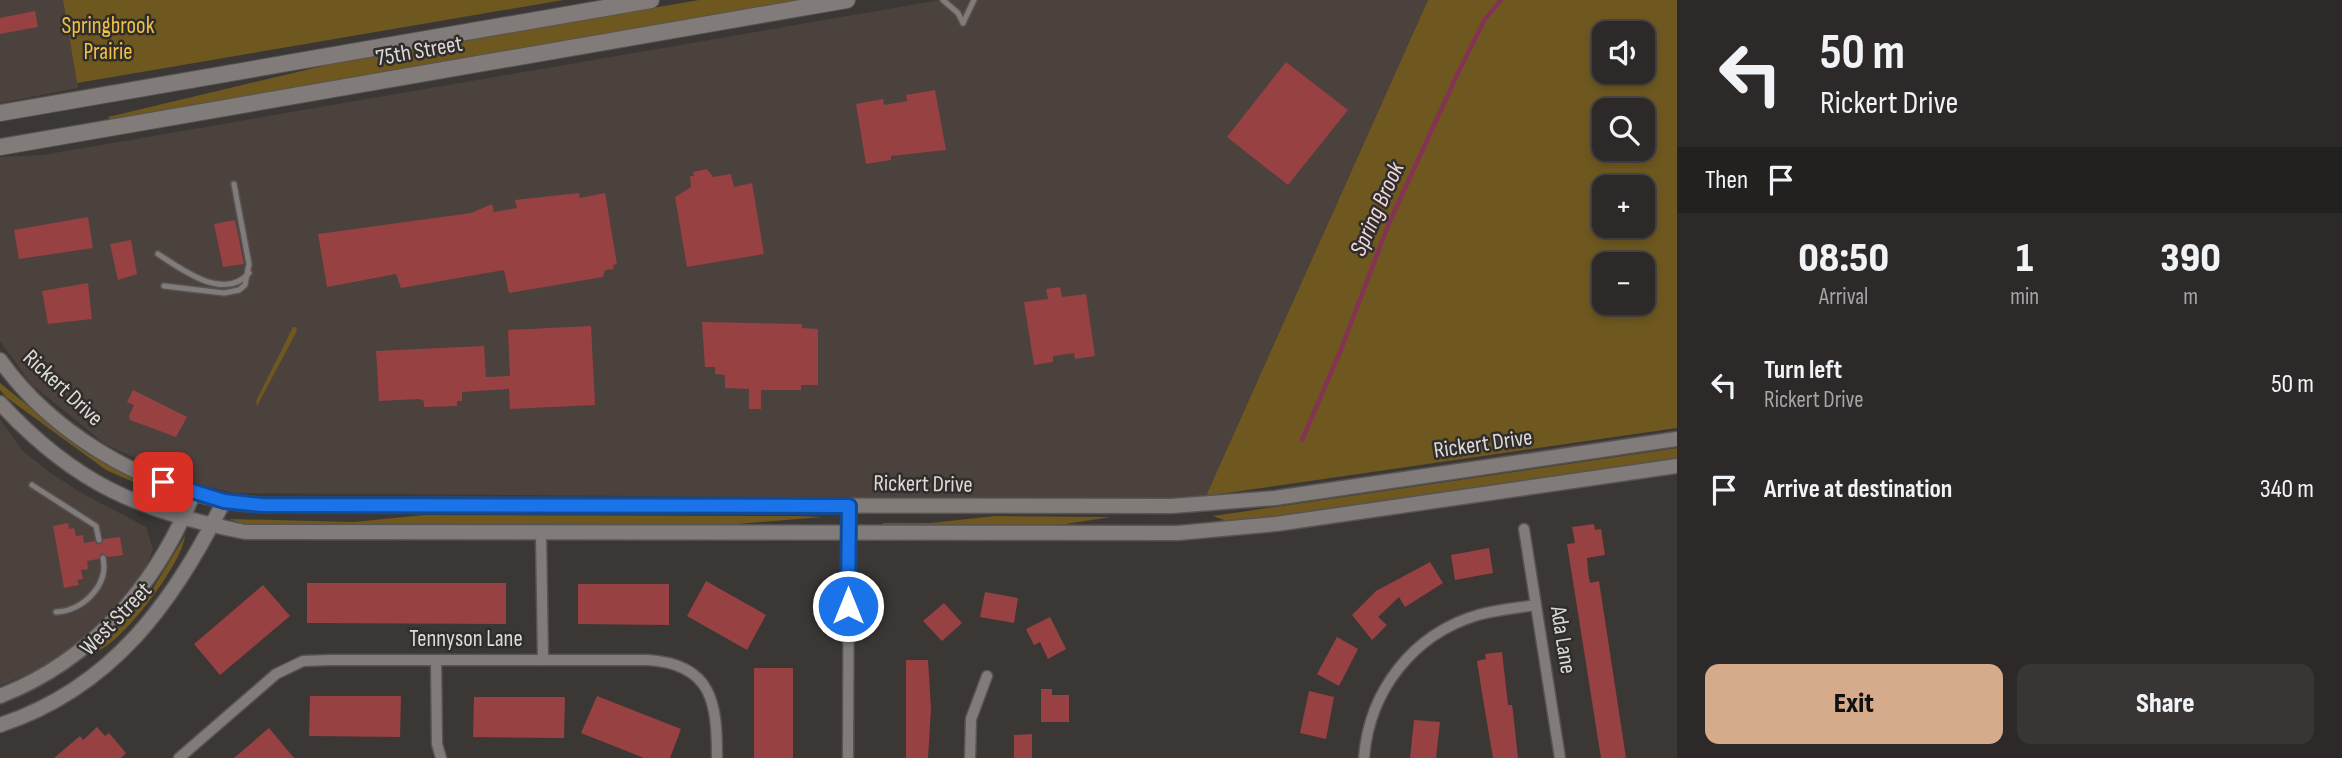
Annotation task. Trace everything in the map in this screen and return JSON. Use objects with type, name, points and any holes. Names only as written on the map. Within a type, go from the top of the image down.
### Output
[{"type":"main road","name":"75th Street","points":[[0,113],[650,0]]},
{"type":"main road","name":"75th Street","points":[[0,147],[846,0]]},
{"type":"street","name":"Rickert Drive","points":[[0,360],[37,402],[96,449],[132,470],[224,501],[319,506],[1128,507],[1225,504],[1677,439]]},
{"type":"street","points":[[0,402],[46,448],[85,476],[131,500],[183,520],[245,532],[1115,535],[1228,530],[1677,466]]},
{"type":"street","name":"West Street","points":[[0,695],[60,664],[116,619],[146,583],[183,520],[194,492]]},
{"type":"street","name":"West Street","points":[[0,725],[57,699],[123,650],[166,603],[190,568],[224,501]]},
{"type":"street","points":[[848,758],[849,506]]},
{"type":"street","name":"Ada Lane","points":[[1524,529],[1560,758]]},
{"type":"street","points":[[541,534],[543,660]]},
{"type":"street","points":[[1364,758],[1369,724],[1377,702],[1389,681],[1418,647],[1458,622],[1489,612],[1536,605]]},
{"type":"street","name":"Tennyson Lane","points":[[186,756],[268,680],[296,663],[312,660],[543,660],[662,661],[689,670],[704,685],[715,704],[717,758]]},
{"type":"street","points":[[436,660],[437,744],[440,758]]},
{"type":"street","points":[[970,758],[971,719],[987,676]]},
{"type":"lane","points":[[943,0],[958,13],[963,23],[974,0]]},
{"type":"lane","points":[[164,286],[232,292],[246,285],[250,272],[234,184]]},
{"type":"lane","points":[[158,254],[201,281],[233,283],[250,272]]},
{"type":"lane","points":[[32,485],[96,526],[99,540]]},
{"type":"lane","points":[[56,612],[75,609],[102,582],[106,574],[103,558]]},
{"type":"shaded area","points":[[0,0],[63,0],[78,88],[0,103]]},
{"type":"shaded area","points":[[940,0],[1428,0],[1206,496],[1152,500],[234,493],[184,481],[105,444],[31,384],[0,341],[0,157],[43,155]]},
{"type":"shaded area","points":[[0,419],[22,450],[48,471],[78,491],[146,527],[153,549],[145,571],[112,612],[69,649],[36,670],[0,686]]},
{"type":"green space","name":"Springbrook Prairie","points":[[63,0],[563,0],[77,83]]},
{"type":"green space","points":[[699,0],[802,0],[110,120],[108,117],[335,63]]},
{"type":"green space","points":[[1428,0],[1677,0],[1677,428],[1206,496]]},
{"type":"green space","points":[[293,327],[296,327],[297,331],[257,406],[256,401]]},
{"type":"green space","points":[[0,383],[84,451],[170,498],[106,470],[6,397],[0,390]]},
{"type":"green space","points":[[1677,448],[1677,458],[1261,519],[1229,522],[1213,516]]},
{"type":"green space","points":[[424,515],[822,517],[701,527],[269,526],[243,524],[229,519],[354,522]]},
{"type":"green space","points":[[995,516],[1111,517],[1040,528],[881,526],[883,523],[931,523]]},
{"type":"green space","points":[[185,536],[174,565],[150,601],[121,634],[96,652],[152,590]]},
{"type":"building","points":[[35,11],[38,27],[0,34],[0,18]]},
{"type":"building","points":[[1286,62],[1348,110],[1288,185],[1227,137]]},
{"type":"building","points":[[935,90],[946,150],[891,156],[891,160],[866,164],[856,104],[883,99],[884,105],[907,101],[906,95]]},
{"type":"building","points":[[707,169],[713,177],[731,174],[734,187],[752,183],[764,254],[687,267],[675,197],[691,187],[690,176],[694,176],[693,172]]},
{"type":"building","points":[[579,193],[580,198],[605,193],[617,264],[613,265],[614,269],[605,270],[603,277],[509,293],[504,270],[401,288],[396,274],[327,287],[318,234],[471,213],[492,204],[494,212],[517,208],[515,200]]},
{"type":"building","points":[[88,217],[93,248],[19,259],[14,230]]},
{"type":"building","points":[[235,220],[244,264],[223,267],[214,224]]},
{"type":"building","points":[[131,240],[137,274],[118,280],[110,244]]},
{"type":"building","points":[[88,283],[92,319],[48,324],[42,291]]},
{"type":"building","points":[[1060,287],[1062,297],[1086,294],[1095,356],[1075,359],[1074,353],[1053,356],[1053,362],[1034,365],[1024,302],[1048,299],[1046,289]]},
{"type":"building","points":[[702,322],[802,324],[802,328],[818,329],[818,385],[801,385],[801,390],[761,390],[761,409],[749,409],[749,389],[725,388],[725,375],[715,374],[715,367],[705,367]]},
{"type":"building","points":[[591,326],[595,405],[510,409],[509,389],[462,392],[462,401],[457,401],[457,406],[424,407],[424,401],[419,399],[379,401],[376,351],[484,346],[486,377],[510,376],[508,330]]},
{"type":"building","points":[[133,390],[187,417],[176,437],[130,420],[134,405],[127,402]]},
{"type":"building","points":[[68,523],[69,529],[74,528],[76,536],[83,535],[84,543],[94,541],[99,545],[104,539],[120,537],[123,555],[108,557],[102,553],[98,559],[87,561],[88,569],[81,570],[83,579],[77,580],[79,585],[64,588],[53,526]]},
{"type":"building","points":[[1594,524],[1595,530],[1601,529],[1605,555],[1587,558],[1588,572],[1590,583],[1599,581],[1626,758],[1601,758],[1567,544],[1575,543],[1572,527]]},
{"type":"building","points":[[1489,548],[1493,573],[1455,580],[1451,555]]},
{"type":"building","points":[[1430,562],[1443,583],[1405,607],[1399,597],[1378,617],[1387,625],[1372,640],[1352,615],[1376,591]]},
{"type":"building","points":[[706,581],[766,615],[747,650],[687,616]]},
{"type":"building","points":[[307,583],[506,583],[506,624],[307,623]]},
{"type":"building","points":[[578,584],[669,584],[669,625],[578,624]]},
{"type":"building","points":[[263,585],[290,616],[220,675],[194,644]]},
{"type":"building","points":[[985,592],[1018,598],[1014,623],[980,617]]},
{"type":"building","points":[[944,603],[962,623],[942,641],[923,621]]},
{"type":"building","points":[[1050,617],[1066,649],[1048,659],[1040,642],[1034,645],[1026,629]]},
{"type":"building","points":[[1337,637],[1358,649],[1339,686],[1317,674]]},
{"type":"building","points":[[1502,652],[1518,758],[1493,758],[1477,661],[1486,659],[1485,654]]},
{"type":"building","points":[[906,660],[928,660],[931,709],[928,758],[906,758]]},
{"type":"building","points":[[754,668],[793,668],[793,758],[754,758]]},
{"type":"building","points":[[1041,689],[1052,689],[1052,695],[1069,695],[1069,722],[1041,722]]},
{"type":"building","points":[[1309,691],[1334,697],[1326,739],[1300,733]]},
{"type":"building","points":[[310,696],[401,696],[400,737],[309,736]]},
{"type":"building","points":[[597,696],[681,729],[670,758],[644,758],[581,733]]},
{"type":"building","points":[[474,697],[565,697],[564,738],[473,737]]},
{"type":"building","points":[[1414,720],[1440,722],[1436,758],[1410,758]]},
{"type":"building","points":[[97,727],[105,736],[109,733],[126,753],[121,758],[54,758],[80,736],[83,740]]},
{"type":"building","points":[[269,728],[294,758],[234,758]]},
{"type":"building","points":[[1032,734],[1032,758],[1014,758],[1014,735]]},
{"type":"waterway","name":"Spring Brook","points":[[1302,440],[1340,352],[1389,223],[1485,19],[1501,0]]},
{"type":"route","points":[[163,482],[224,501],[261,505],[849,506],[848,606]]}]
